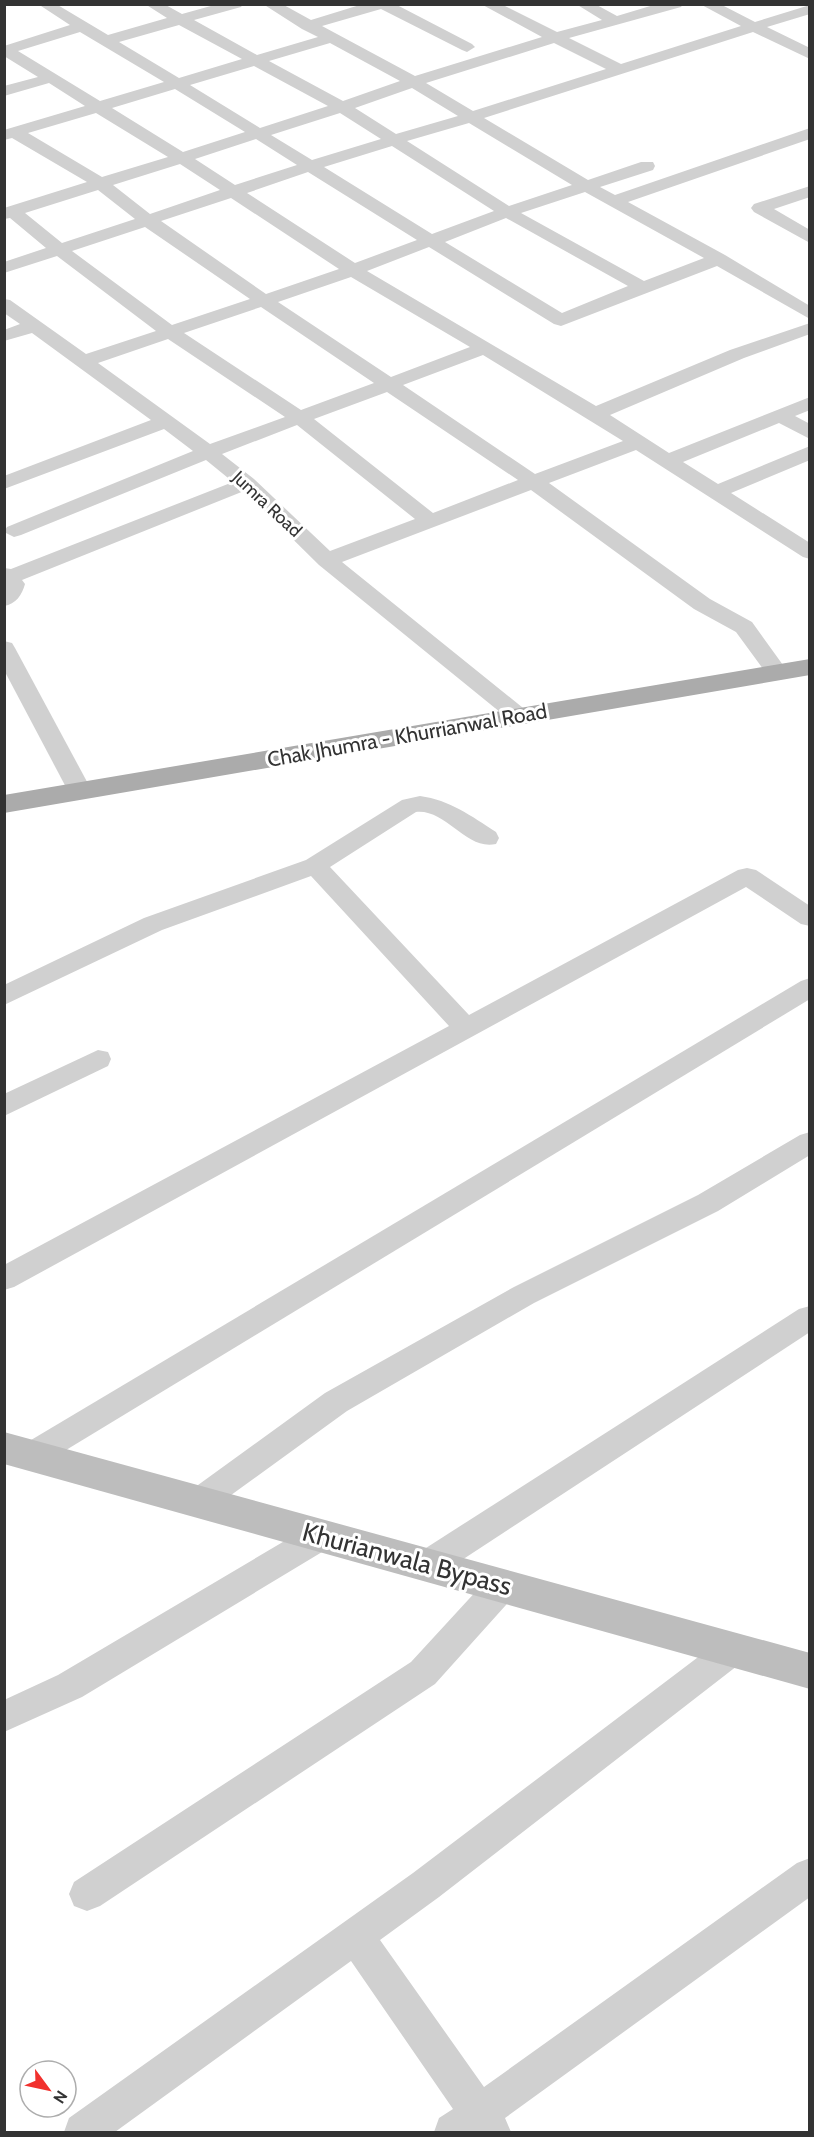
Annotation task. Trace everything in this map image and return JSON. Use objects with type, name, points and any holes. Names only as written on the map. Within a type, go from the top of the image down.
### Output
[{"type":"main road","name":"Chak Jhumra - Khurrianwal Road","points":[[4,804],[810,667]]},
{"type":"main road","name":"Khurianwala Bypass","points":[[18,1451],[734,1650],[807,1667]]},
{"type":"street","points":[[45,4],[561,320],[719,259]]},
{"type":"street","points":[[152,4],[342,107],[507,212],[642,287]]},
{"type":"street","points":[[107,40],[236,4]]},
{"type":"street","points":[[270,4],[413,82],[586,186],[719,259],[810,314]]},
{"type":"street","points":[[307,26],[381,4],[466,47]]},
{"type":"street","points":[[488,4],[619,69]]},
{"type":"street","points":[[583,4],[615,21]]},
{"type":"street","points":[[8,213],[342,107],[413,82],[557,37],[676,4]]},
{"type":"street","points":[[707,4],[810,54]]},
{"type":"street","points":[[4,268],[310,166],[810,9]]},
{"type":"street","points":[[6,51],[82,27]]},
{"type":"street","points":[[9,134],[330,38]]},
{"type":"street","points":[[6,51],[182,158],[352,270],[595,414],[810,553]]},
{"type":"street","points":[[4,91],[51,78]]},
{"type":"street","points":[[615,201],[810,133]]},
{"type":"street","points":[[9,134],[100,183],[146,219],[263,300],[534,482],[702,604],[744,627],[777,672]]},
{"type":"street","points":[[82,362],[352,270],[427,240],[507,212],[647,166]]},
{"type":"street","points":[[810,190],[760,208],[810,238]]},
{"type":"street","points":[[8,213],[171,333],[300,418],[430,521]]},
{"type":"street","name":"Jumra Road","points":[[4,304],[208,452],[247,483],[327,560],[520,717]]},
{"type":"street","points":[[4,336],[33,326]]},
{"type":"street","points":[[595,414],[737,354],[810,328]]},
{"type":"street","points":[[14,531],[208,452],[483,349]]},
{"type":"street","points":[[668,461],[810,403]]},
{"type":"street","points":[[780,415],[810,433]]},
{"type":"street","points":[[4,483],[167,422]]},
{"type":"street","points":[[327,560],[638,442]]},
{"type":"street","points":[[717,492],[810,452]]},
{"type":"street","points":[[4,600],[12,592],[14,584],[7,575],[247,483]]},
{"type":"street","points":[[4,648],[80,791]]},
{"type":"street","points":[[4,996],[153,924],[315,866],[410,805],[422,802],[441,808],[487,838]]},
{"type":"street","points":[[315,866],[466,1028]]},
{"type":"street","points":[[4,1279],[747,876],[810,918]]},
{"type":"street","points":[[18,1451],[810,987]]},
{"type":"street","points":[[4,1106],[98,1059]]},
{"type":"street","points":[[198,1502],[336,1402],[524,1295],[708,1203],[810,1142]]},
{"type":"street","points":[[427,1565],[810,1317]]},
{"type":"street","points":[[4,1717],[70,1686],[321,1536]]},
{"type":"street","points":[[87,1894],[423,1673],[503,1586]]},
{"type":"street","points":[[83,2133],[356,1936],[734,1650]]},
{"type":"street","points":[[356,1936],[474,2126],[810,1875]]}]
